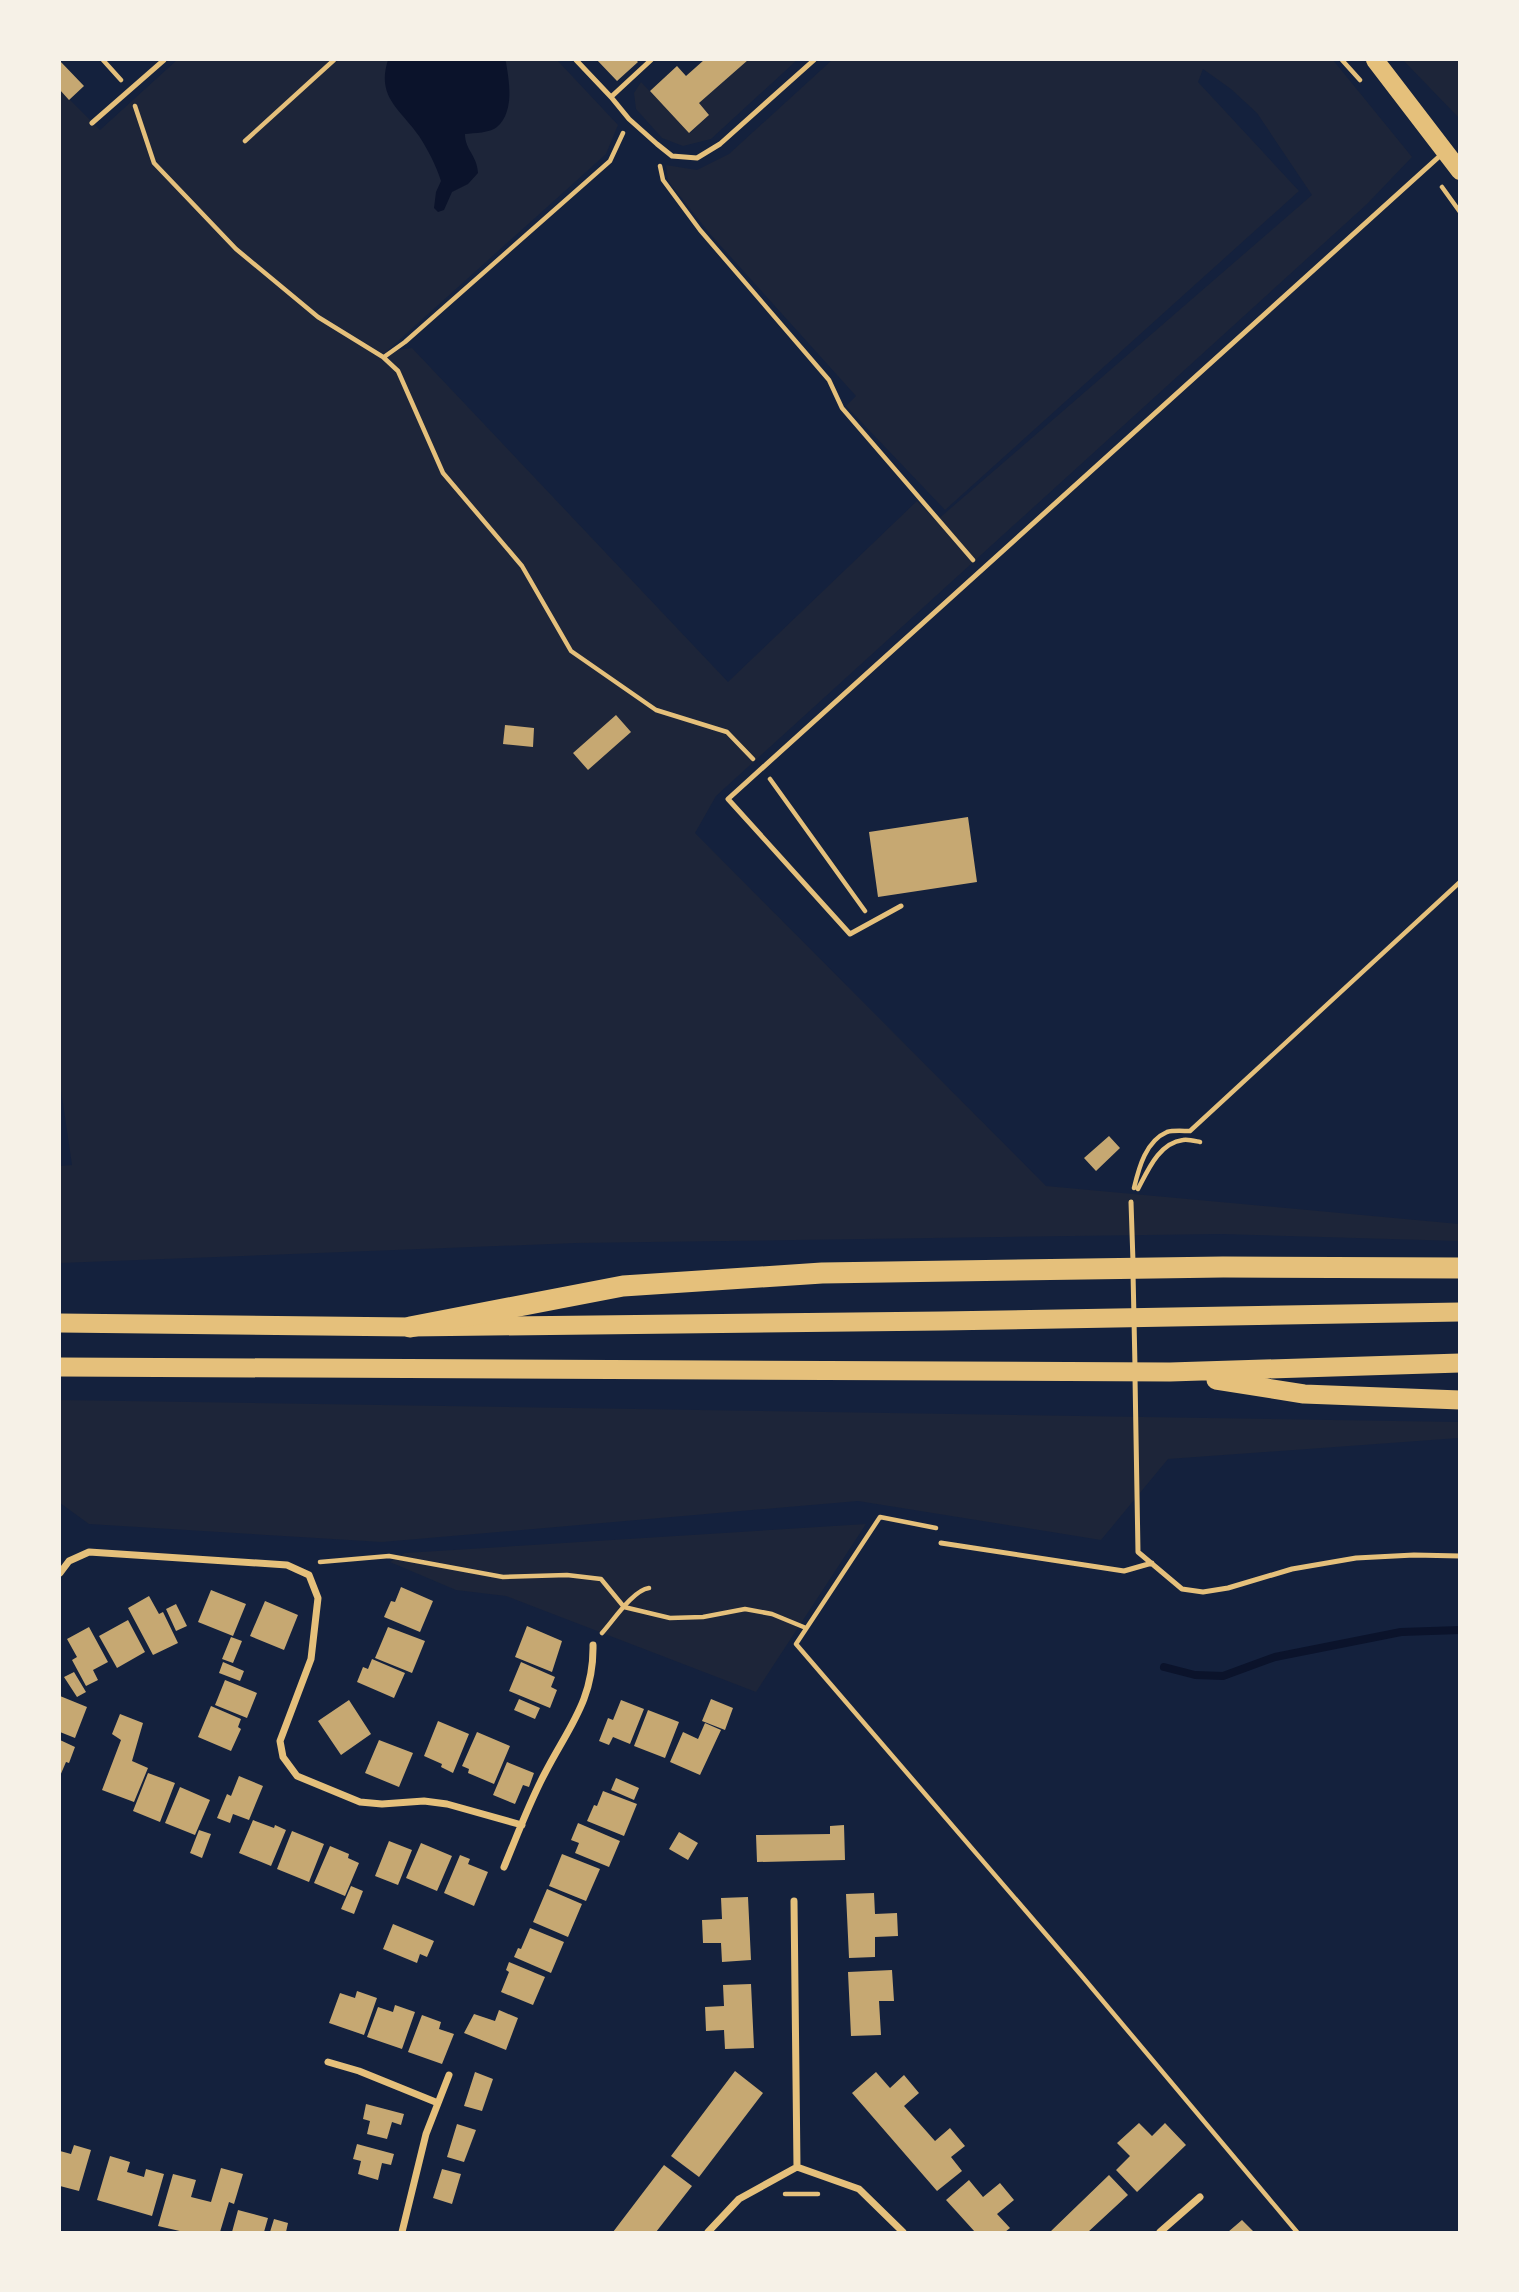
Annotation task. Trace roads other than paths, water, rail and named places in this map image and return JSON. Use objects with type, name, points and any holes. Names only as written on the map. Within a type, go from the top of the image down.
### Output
[{"type":"highway","points":[[410,1326],[624,1286],[809,1274],[1223,1267],[1460,1268]]},
{"type":"highway","points":[[60,1323],[410,1326],[956,1321],[1460,1312]]},
{"type":"highway","points":[[60,1367],[1170,1372],[1460,1363]]},
{"type":"highway","points":[[1170,1372],[1304,1394],[1460,1400]]},
{"type":"main road","points":[[1375,60],[1460,171]]},
{"type":"street","points":[[60,1573],[69,1561],[89,1552],[288,1565],[309,1575],[318,1598],[312,1659],[280,1741],[283,1757],[297,1776],[360,1802],[382,1804],[425,1801],[447,1804],[522,1825]]},
{"type":"street","points":[[504,1867],[544,1774],[578,1716],[593,1670],[593,1645]]},
{"type":"street","points":[[794,1901],[797,2167]]},
{"type":"street","points":[[328,2062],[359,2071],[438,2103]]},
{"type":"street","points":[[402,2232],[426,2134],[449,2075]]},
{"type":"street","points":[[708,2232],[739,2200],[797,2167],[859,2189],[903,2232]]},
{"type":"street","points":[[1160,2232],[1200,2197]]},
{"type":"lane","points":[[92,123],[164,60]]},
{"type":"lane","points":[[576,60],[629,119],[657,144],[673,156],[698,158],[720,144],[814,60]]},
{"type":"lane","points":[[611,97],[651,60]]},
{"type":"lane","points":[[901,906],[850,934],[729,799],[1444,151]]},
{"type":"lane","points":[[1131,1202],[1138,1552],[1182,1589],[1203,1592],[1228,1588],[1292,1569],[1356,1558],[1460,1556]]},
{"type":"lane","points":[[941,1543],[1124,1571],[1152,1563]]},
{"type":"waterway","points":[[1164,1667],[1195,1675],[1223,1676],[1275,1657],[1401,1632],[1460,1630]]}]
